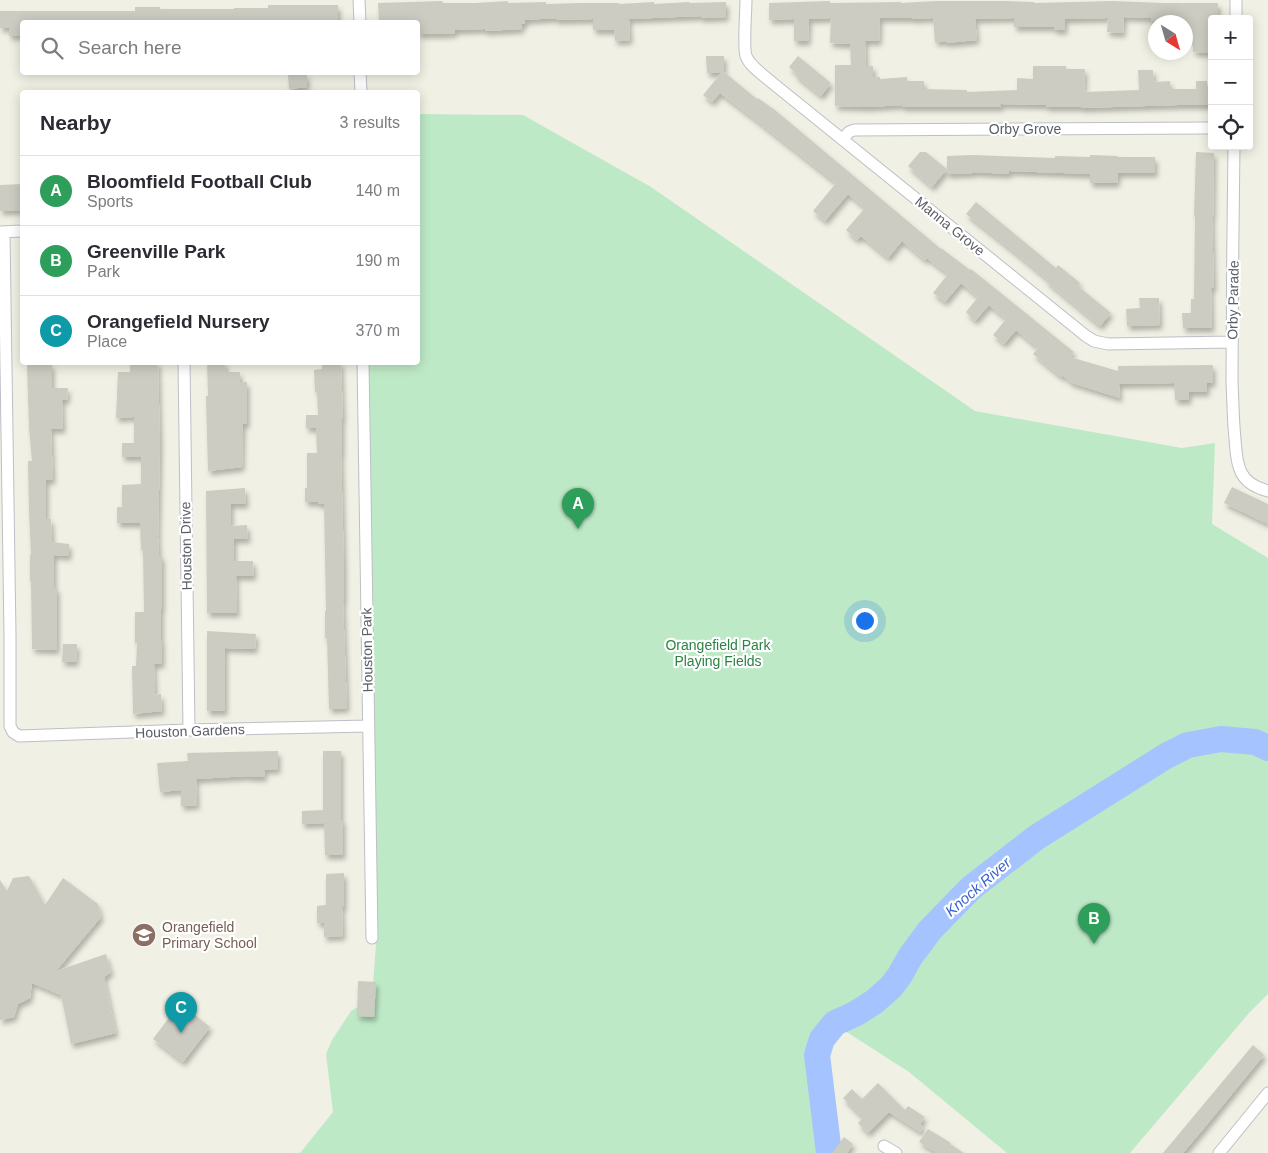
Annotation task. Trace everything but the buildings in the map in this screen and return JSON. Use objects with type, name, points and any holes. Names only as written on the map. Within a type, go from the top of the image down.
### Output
[{"type":"street","points":[[359,0],[360,20]]},
{"type":"street","name":"Manna Grove","points":[[746,0],[745,48],[746,57],[752,65],[1086,336],[1094,341],[1108,344],[1232,342]]},
{"type":"street","points":[[1236,0],[1236,15]]},
{"type":"street","points":[[360,75],[361,90]]},
{"type":"street","name":"Orby Grove","points":[[843,139],[849,132],[854,130],[1208,128]]},
{"type":"street","name":"Orby Parade","points":[[1234,150],[1232,342],[1236,454],[1239,468],[1244,478],[1250,483],[1268,491]]},
{"type":"street","points":[[2,232],[20,231]]},
{"type":"street","name":"Houston Gardens","points":[[2,232],[10,615],[10,726],[13,732],[19,736],[368,726]]},
{"type":"street","name":"Houston Drive","points":[[184,365],[189,730]]},
{"type":"street","name":"Houston Park","points":[[363,365],[372,938]]},
{"type":"street","points":[[1219,1153],[1268,1093]]},
{"type":"street","points":[[884,1146],[896,1153]]},
{"type":"green space","name":"Orangefield Park Playing Fields","points":[[420,114],[523,115],[651,187],[975,411],[1182,448],[1215,443],[1212,524],[1268,558],[1268,994],[1249,1013],[1130,1153],[1007,1153],[909,1072],[842,1029],[828,1040],[824,1063],[838,1153],[300,1153],[333,1112],[326,1054],[332,1040],[351,1011],[372,999],[376,944],[369,365],[420,365]]},
{"type":"waterway","name":"Knock River","points":[[829,1153],[817,1055],[822,1039],[835,1023],[855,1014],[874,1002],[891,987],[930,930],[971,888],[1037,837],[1166,756],[1188,745],[1221,739],[1255,742],[1268,748]]},
{"type":"place","name":"Bloomfield Football Club","points":[[578,529]]},
{"type":"place","name":"Orangefield Primary School","points":[[144,935]]},
{"type":"place","name":"Greenville Park","points":[[1094,944]]},
{"type":"place","name":"Orangefield Nursery","points":[[181,1033]]}]
